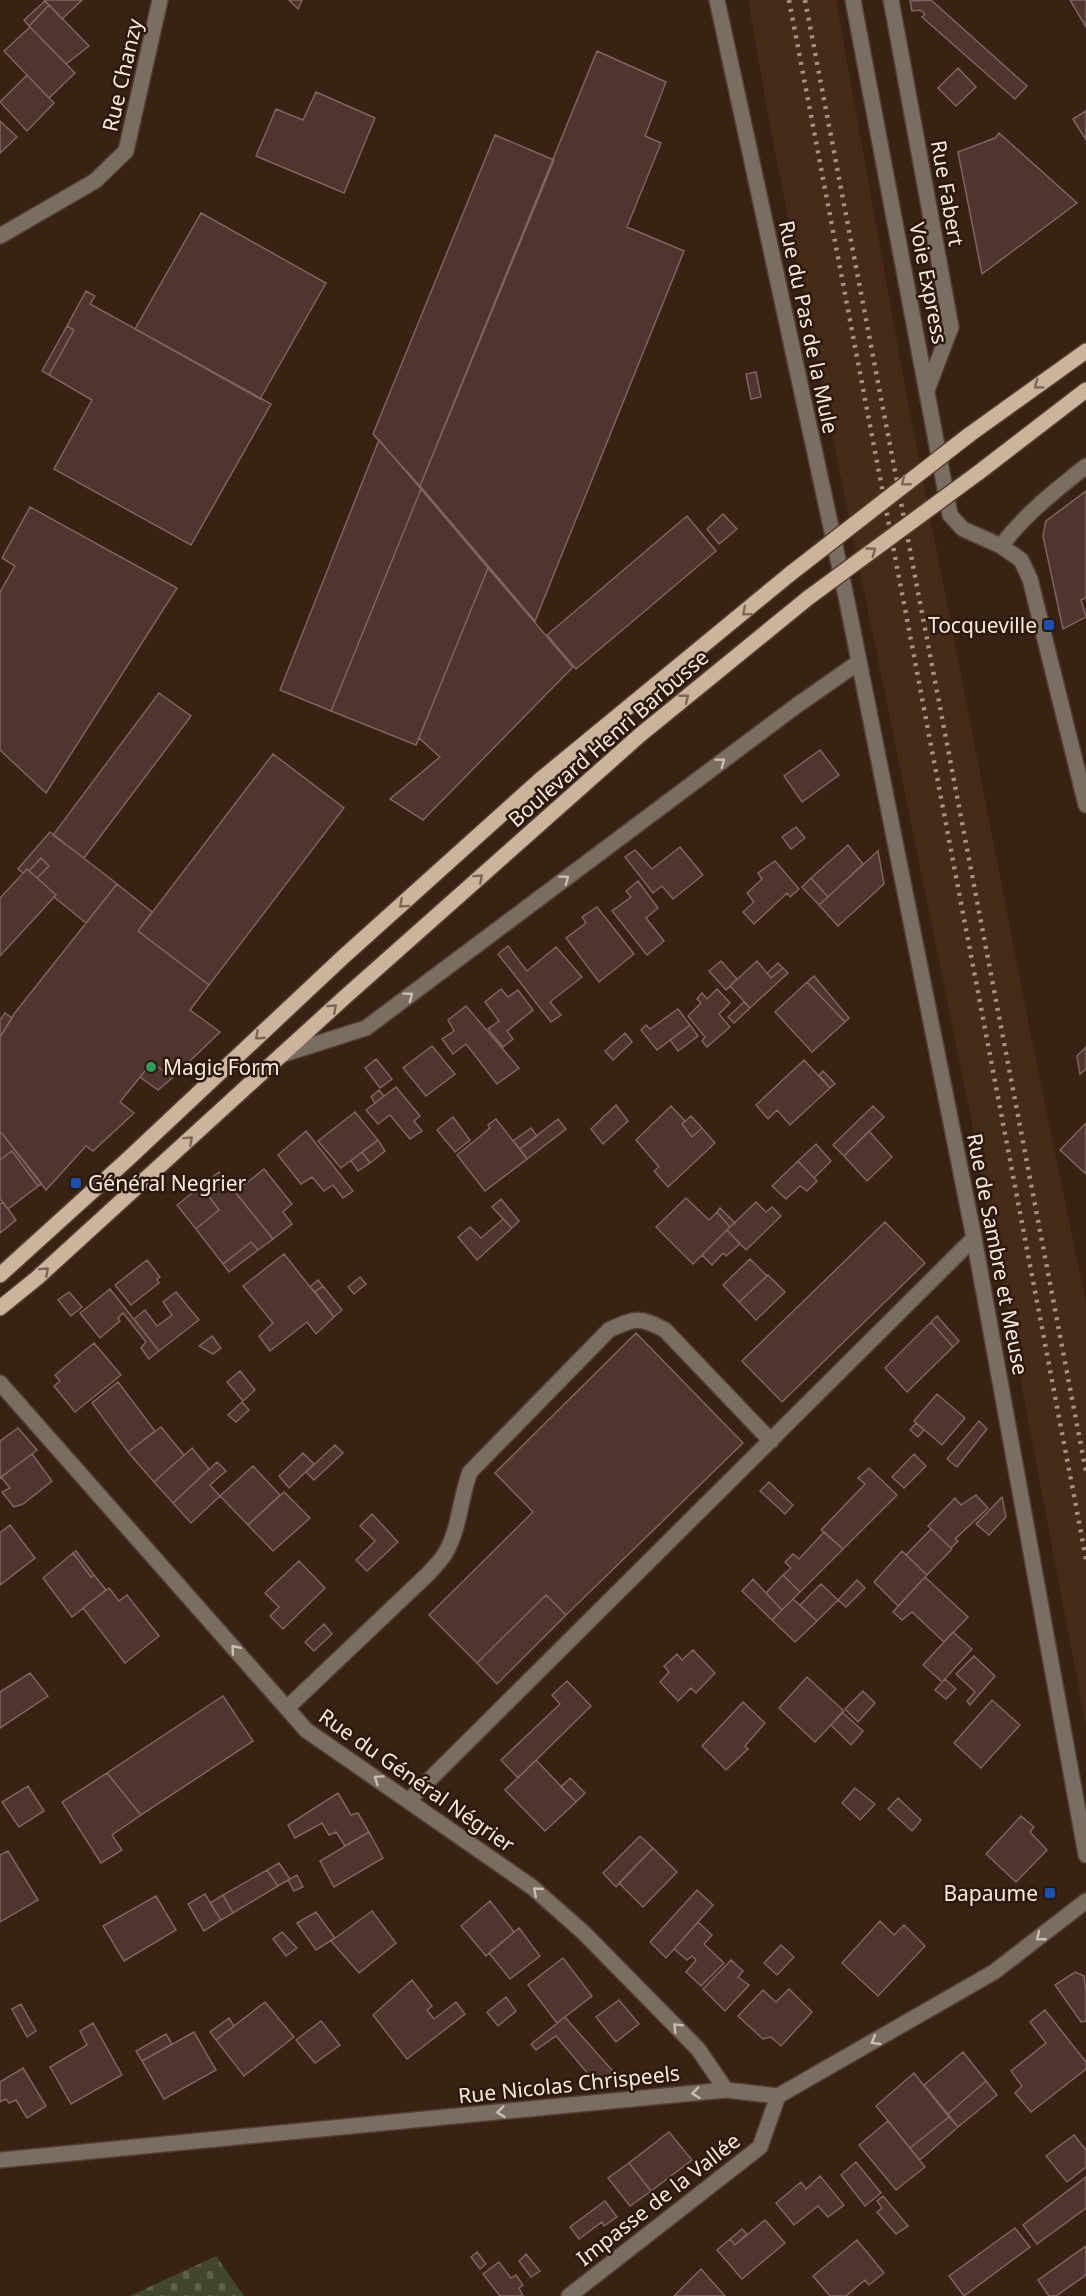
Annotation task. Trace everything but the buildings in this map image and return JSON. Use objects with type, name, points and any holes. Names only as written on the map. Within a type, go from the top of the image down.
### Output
[{"type":"main road","name":"Boulevard Henri Barbusse","points":[[0,1275],[351,950],[541,779],[622,715],[790,574],[969,435],[1086,351]]},
{"type":"main road","name":"Boulevard Henri Barbusse","points":[[0,1308],[53,1264],[281,1055],[640,735],[808,598],[1086,390]]},
{"type":"street","name":"Rue Chanzy","points":[[0,236],[95,181],[126,151],[160,0]]},
{"type":"street","name":"Rue du Pas de la Mule","points":[[717,0],[859,662]]},
{"type":"street","name":"Voie Express","points":[[853,0],[950,515],[963,529],[1001,546],[1021,560],[1030,579],[1086,806]]},
{"type":"street","name":"Rue Fabert","points":[[891,0],[951,327],[927,390]]},
{"type":"street","points":[[1001,546],[1016,526],[1039,503],[1086,466]]},
{"type":"street","name":"Boulevard Henri Barbusse","points":[[281,1055],[366,1028],[796,706],[859,662]]},
{"type":"street","name":"Rue de Sambre et Meuse","points":[[859,662],[974,1238],[1086,1855]]},
{"type":"street","points":[[409,1800],[974,1238]]},
{"type":"street","points":[[287,1708],[446,1553],[458,1522],[464,1487],[470,1472],[609,1330],[632,1319],[645,1319],[665,1330],[771,1441]]},
{"type":"street","name":"Rue du Général Négrier","points":[[0,1383],[306,1730],[532,1887],[584,1933],[698,2049],[726,2090]]},
{"type":"street","points":[[778,2096],[994,1972],[1086,1901]]},
{"type":"street","name":"Rue Nicolas Chrispeels","points":[[0,2160],[726,2090],[778,2096]]},
{"type":"street","name":"Impasse de la Vallée","points":[[568,2296],[760,2147],[778,2096]]},
{"type":"shaded area","points":[[748,0],[836,0],[906,392],[1030,1031],[1086,1303],[1086,1727],[973,1128],[774,148]]},
{"type":"green space","points":[[216,2256],[244,2296],[131,2296],[132,2295]]},
{"type":"railway","points":[[789,0],[1086,1559]]},
{"type":"railway","points":[[805,0],[1086,1472]]},
{"type":"place","name":"Tocqueville","points":[[1049,625]]},
{"type":"place","name":"Magic Form","points":[[151,1067]]},
{"type":"place","name":"Général Negrier","points":[[76,1183]]},
{"type":"place","name":"Bapaume","points":[[1050,1893]]}]
